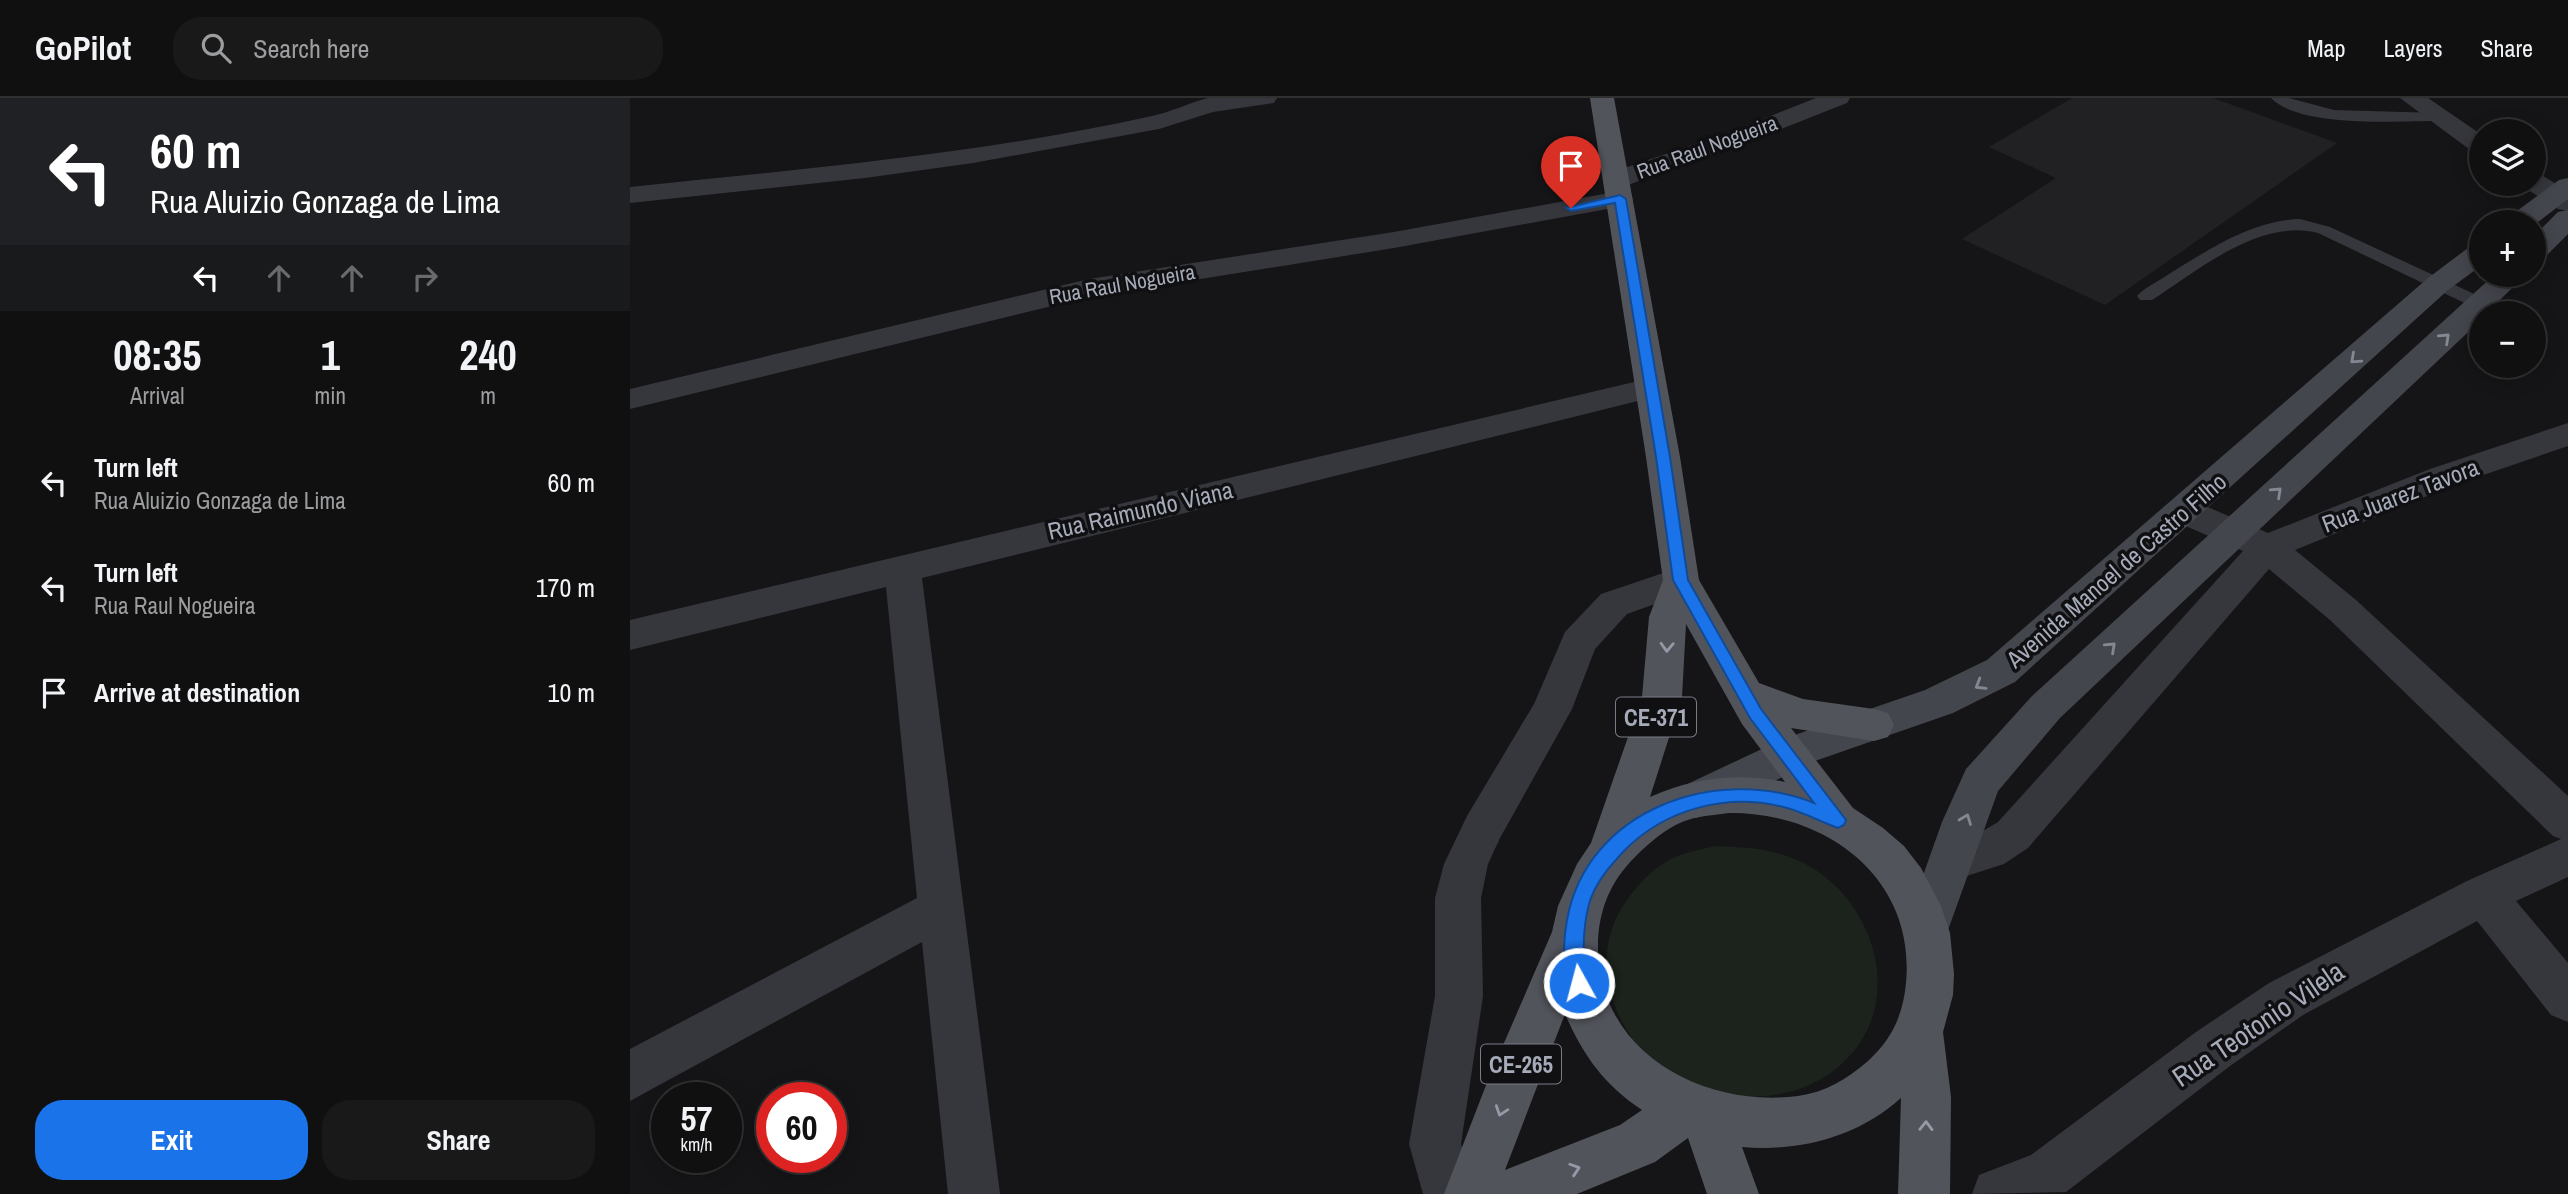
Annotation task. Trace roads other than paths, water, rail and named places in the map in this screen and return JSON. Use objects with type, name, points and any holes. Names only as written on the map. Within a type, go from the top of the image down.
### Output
[{"type":"main road","name":"CE-371","points":[[1602,98],[1681,580],[1745,694],[1786,756],[1838,820]]},
{"type":"main road","points":[[2538,210],[2558,197]]},
{"type":"main road","points":[[2546,224],[2558,197]]},
{"type":"main road","name":"Avenida Manoel de Castro Filho","points":[[1695,800],[1786,756],[1833,737],[1968,692],[2001,671],[2438,284],[2469,261]]},
{"type":"main road","name":"Avenida Manoel de Castro Filho","points":[[2484,301],[2499,287]]},
{"type":"main road","name":"Avenida Manoel de Castro Filho","points":[[1927,929],[1981,781],[2006,751],[2046,707],[2250,540],[2469,316]]},
{"type":"main road","name":"CE-371","points":[[1611,850],[1662,696],[1668,617],[1681,580]]},
{"type":"main road","points":[[1745,694],[1800,715],[1874,725]]},
{"type":"main road","points":[[1729,795],[1765,796],[1815,809],[1838,820],[1878,849],[1899,873],[1916,900],[1927,929],[1932,976],[1930,999],[1919,1033],[1905,1058],[1885,1080],[1861,1098],[1834,1112],[1803,1120],[1770,1124],[1738,1122],[1695,1110],[1646,1084],[1619,1059],[1597,1030],[1580,988],[1575,967],[1574,934],[1580,904],[1592,875],[1611,850],[1634,828],[1664,811],[1695,800],[1729,795]]},
{"type":"main road","name":"CE-265","points":[[1470,1194],[1506,1098],[1574,934]]},
{"type":"main road","points":[[1919,1033],[1926,1097],[1924,1194]]},
{"type":"main road","points":[[1511,1194],[1637,1144],[1665,1125],[1695,1110]]},
{"type":"main road","points":[[1695,1110],[1733,1194]]},
{"type":"street","points":[[630,195],[865,170],[973,155],[1159,122],[1209,105],[1265,98]]},
{"type":"street","name":"Rua Raul Nogueira","points":[[630,399],[1090,288],[1394,240],[1618,190],[1838,98]]},
{"type":"street","points":[[2412,98],[2469,137]]},
{"type":"street","name":"Rua Raimundo Viana","points":[[630,635],[902,567],[1651,388]]},
{"type":"street","name":"Rua Juarez Tavora","points":[[2250,540],[2568,434]]},
{"type":"street","points":[[2184,511],[2250,540],[2343,610],[2568,823]]},
{"type":"street","points":[[1951,862],[1989,850],[2013,835],[2250,540]]},
{"type":"street","points":[[902,567],[974,1194]]},
{"type":"street","points":[[1449,1194],[1435,1144],[1459,996],[1458,898],[1466,864],[1482,829],[1552,709],[1579,642],[1614,604],[1681,580]]},
{"type":"street","name":"Rua Teotonio Vilela","points":[[1998,1194],[2048,1174],[2213,1049],[2286,999],[2358,958],[2568,856]]},
{"type":"street","points":[[2483,895],[2568,999]]},
{"type":"street","points":[[630,1076],[940,909]]},
{"type":"lane","points":[[2278,98],[2299,107],[2335,114],[2438,117]]},
{"type":"lane","points":[[2146,296],[2231,246],[2272,228],[2298,224],[2324,230],[2475,301]]}]
